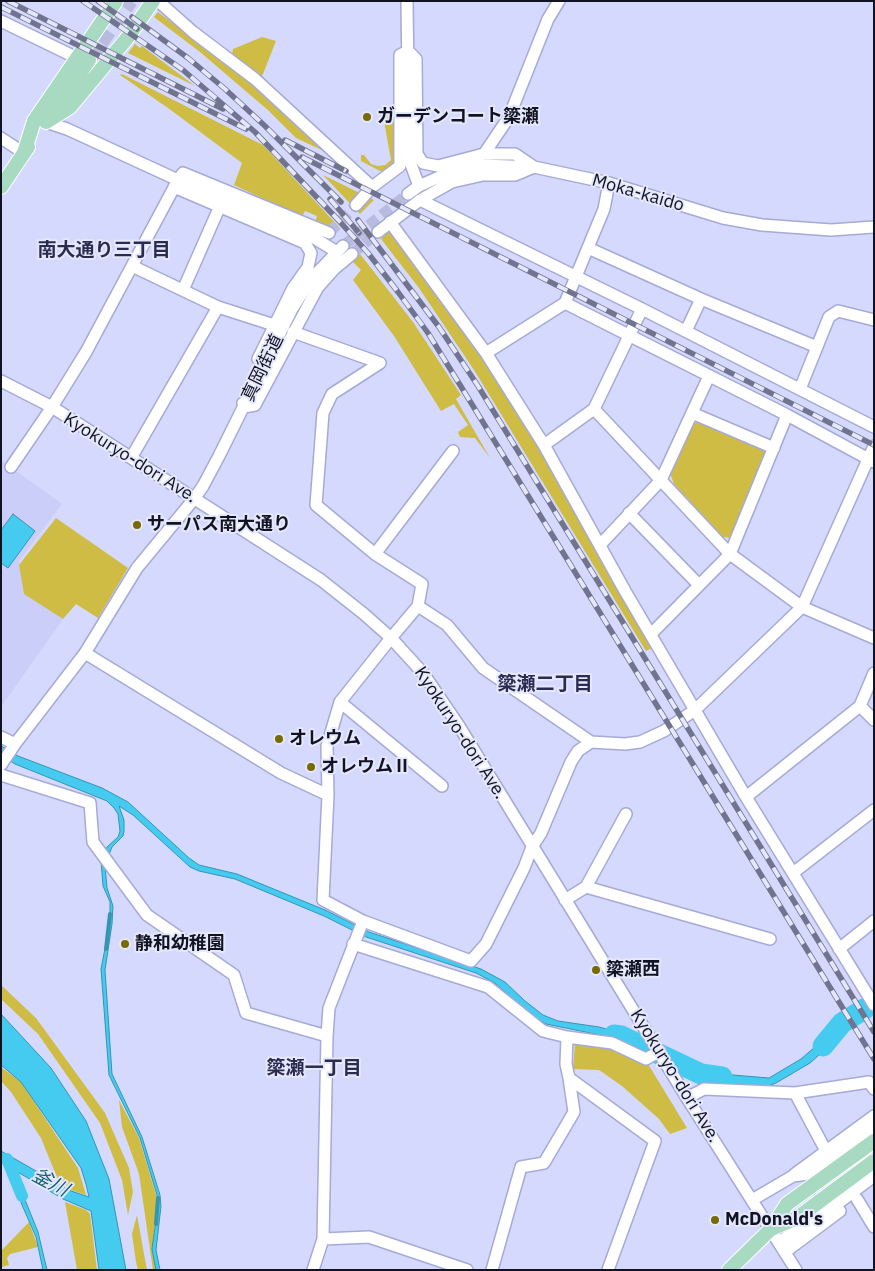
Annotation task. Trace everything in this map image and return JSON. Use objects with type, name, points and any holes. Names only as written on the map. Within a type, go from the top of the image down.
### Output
[{"type":"main road","points":[[1,187],[46,122],[116,1]]},
{"type":"main road","points":[[46,122],[70,108],[128,37],[153,1]]},
{"type":"main road","points":[[24,153],[34,121],[83,59]]},
{"type":"main road","points":[[729,1270],[771,1229],[788,1204],[874,1141]]},
{"type":"main road","points":[[771,1229],[797,1218],[874,1161]]},
{"type":"street","points":[[158,1],[193,32],[255,79],[372,187]]},
{"type":"street","points":[[407,1],[409,159],[419,186]]},
{"type":"street","points":[[484,154],[509,117],[548,19],[559,1]]},
{"type":"street","points":[[1,21],[83,59]]},
{"type":"street","points":[[356,205],[372,187],[400,166],[400,55],[408,51]]},
{"type":"street","points":[[408,51],[416,59],[417,154],[423,163],[438,166],[484,154],[515,154],[534,166]]},
{"type":"street","points":[[46,122],[67,129],[220,206],[305,243],[311,253],[308,267],[293,288],[240,396],[244,407],[255,404],[318,287],[334,269],[344,250],[306,233],[176,183]]},
{"type":"street","points":[[1,138],[24,153]]},
{"type":"street","name":"Moka-kaido","points":[[408,194],[419,186],[448,173],[483,165],[534,166],[609,182],[723,218],[762,226],[832,230],[874,227]]},
{"type":"street","points":[[378,232],[420,200],[452,182],[483,175],[515,175],[534,166]]},
{"type":"street","points":[[11,467],[52,408],[86,352],[183,172],[329,233]]},
{"type":"street","points":[[486,353],[565,303],[604,209],[609,182]]},
{"type":"street","points":[[420,200],[576,276],[874,427]]},
{"type":"street","points":[[183,290],[220,206]]},
{"type":"street","points":[[390,222],[486,353],[544,445],[625,591],[695,710],[874,1005]]},
{"type":"street","points":[[588,248],[702,299],[817,347]]},
{"type":"street","name":"真岡街道","points":[[1,765],[85,653],[137,568],[194,498],[211,473],[292,308],[311,279],[344,250]]},
{"type":"street","points":[[132,266],[218,307],[274,325]]},
{"type":"street","points":[[686,331],[702,299]]},
{"type":"street","points":[[565,303],[787,415],[871,460]]},
{"type":"street","points":[[131,458],[218,307]]},
{"type":"street","points":[[544,445],[594,409],[642,309]]},
{"type":"street","points":[[800,389],[829,317],[838,311],[874,320]]},
{"type":"street","points":[[293,332],[380,363],[332,394],[323,413],[316,504],[374,554],[422,584],[418,606],[340,702],[326,746],[328,796],[322,900],[363,921],[471,961],[486,944],[527,862],[532,847],[541,833],[571,762],[578,751],[591,742]]},
{"type":"street","points":[[600,545],[661,480],[709,376]]},
{"type":"street","name":"Kyokuryo-dori Ave.","points":[[1,381],[52,408],[321,580],[353,604],[391,638],[423,673],[437,692],[687,1098],[796,1270]]},
{"type":"street","points":[[594,409],[730,554],[802,607],[874,638]]},
{"type":"street","points":[[692,413],[774,448]]},
{"type":"street","points":[[651,634],[730,554],[787,415]]},
{"type":"street","points":[[418,606],[447,625],[483,668],[591,742],[625,744],[640,742],[664,731],[695,710],[802,607],[871,460],[874,446]]},
{"type":"street","points":[[374,554],[453,451]]},
{"type":"street","points":[[629,514],[699,586]]},
{"type":"street","points":[[85,653],[281,773],[328,796]]},
{"type":"street","points":[[746,796],[860,706],[874,673]]},
{"type":"street","points":[[340,702],[442,786]]},
{"type":"street","points":[[860,706],[874,720]]},
{"type":"street","points":[[1,737],[15,744]]},
{"type":"street","points":[[1,775],[90,803],[93,842],[148,915],[234,975],[246,1013],[327,1036]]},
{"type":"street","points":[[793,873],[874,810]]},
{"type":"street","points":[[565,900],[586,887],[626,814]]},
{"type":"street","points":[[586,887],[770,939]]},
{"type":"street","points":[[313,1270],[323,1239],[329,1008],[363,921]]},
{"type":"street","points":[[839,949],[874,922]]},
{"type":"street","points":[[353,944],[488,987],[543,1032],[567,1038],[612,1044],[646,1059],[660,1052]]},
{"type":"street","points":[[492,1270],[521,1167],[544,1162],[574,1112],[566,1064],[567,1038]]},
{"type":"street","points":[[569,1078],[655,1141],[608,1270]]},
{"type":"street","points":[[687,1098],[704,1089],[795,1094],[869,1082],[874,1089]]},
{"type":"street","points":[[795,1094],[826,1151]]},
{"type":"street","points":[[752,1200],[793,1176],[874,1116]]},
{"type":"street","points":[[793,1176],[808,1174],[874,1128]]},
{"type":"street","points":[[782,1247],[874,1176]]},
{"type":"street","points":[[782,1247],[874,1186]]},
{"type":"street","points":[[856,1199],[874,1227]]},
{"type":"street","points":[[323,1239],[369,1237],[467,1270]]},
{"type":"shaded area","points":[[158,12],[253,84],[296,121],[326,152],[296,138],[269,111],[200,52],[154,17]]},
{"type":"shaded area","points":[[262,37],[276,41],[261,79],[232,54],[233,49]]},
{"type":"shaded area","points":[[135,44],[140,48],[142,46],[195,86],[128,53]]},
{"type":"shaded area","points":[[122,74],[263,145],[340,228],[336,233],[315,222],[317,216],[305,211],[302,217],[234,185],[242,163],[120,75]]},
{"type":"shaded area","points":[[384,109],[396,114],[396,157],[393,163],[383,171],[380,171],[361,161],[361,155],[364,155],[371,164],[378,166],[385,165],[391,160],[384,121],[379,114]]},
{"type":"shaded area","points":[[323,175],[374,200],[360,214]]},
{"type":"shaded area","points":[[390,229],[483,357],[572,503],[652,648],[646,651],[474,370],[419,288],[381,239]]},
{"type":"shaded area","points":[[360,254],[413,322],[461,395],[456,399],[490,458],[475,438],[460,437],[458,432],[468,425],[454,404],[441,411],[394,336],[353,280],[361,270],[352,261]]},
{"type":"shaded area","points":[[700,421],[765,449],[767,456],[734,538],[723,537],[674,484],[670,473],[692,424]]},
{"type":"shaded area","points":[[1,460],[62,504],[19,561],[24,594],[63,619],[1,707]]},
{"type":"shaded area","points":[[56,518],[128,568],[98,618],[76,604],[63,619],[24,594],[19,565]]},
{"type":"shaded area","points":[[1,985],[36,1018],[105,1113],[129,1168],[133,1192],[128,1215],[122,1180],[100,1123],[38,1034],[1,999]]},
{"type":"shaded area","points":[[575,1043],[611,1047],[648,1064],[687,1128],[670,1134],[659,1119],[622,1086],[599,1070],[573,1069]]},
{"type":"shaded area","points":[[1,1067],[21,1082],[78,1168],[86,1195],[71,1190],[58,1180],[41,1138],[11,1092],[1,1081]]},
{"type":"shaded area","points":[[119,1100],[139,1138],[157,1198],[153,1248],[156,1270],[153,1270],[139,1174],[122,1127]]},
{"type":"shaded area","points":[[65,1202],[86,1210],[90,1214],[97,1270],[77,1270]]},
{"type":"shaded area","points":[[137,1215],[147,1270],[138,1270],[136,1262],[132,1234]]},
{"type":"shaded area","points":[[29,1222],[38,1247],[10,1254],[7,1258],[9,1265],[2,1267],[1,1270],[1,1251]]},
{"type":"water","points":[[13,514],[35,531],[8,568],[1,563],[1,530]]},
{"type":"water","points":[[1,746],[18,756],[102,788],[128,802],[199,865],[237,874],[325,910],[369,932],[481,969],[505,982],[543,1015],[558,1021],[599,1027],[621,1033],[635,1039],[642,1049],[620,1039],[546,1024],[532,1016],[495,983],[476,973],[366,937],[324,916],[235,879],[199,871],[190,867],[133,815],[119,806],[124,820],[123,836],[112,847],[105,865],[107,888],[113,906],[105,970],[112,1074],[142,1137],[160,1195],[161,1206],[156,1250],[160,1270],[156,1270],[152,1249],[158,1206],[157,1195],[140,1138],[109,1075],[101,969],[110,923],[110,902],[103,886],[101,861],[107,847],[118,837],[120,831],[118,814],[107,801],[15,764],[1,755]]},
{"type":"water","name":"釜川","points":[[1,1014],[51,1068],[86,1121],[109,1179],[126,1270],[99,1270],[91,1211],[63,1199],[1,1162],[1,1151],[71,1191],[89,1197],[81,1168],[21,1082],[1,1065]]},
{"type":"water","points":[[840,1021],[845,1029],[828,1047],[810,1063],[766,1087],[731,1084],[698,1077],[689,1063],[709,1073],[769,1078],[801,1059]]},
{"type":"water","points":[[17,1180],[38,1232],[47,1270],[43,1270],[36,1237],[14,1181]]},
{"type":"waterway","points":[[106,949],[110,914]]},
{"type":"waterway","points":[[823,1046],[842,1023],[874,1003]]},
{"type":"waterway","points":[[614,1035],[621,1036],[701,1074],[722,1077]]},
{"type":"waterway","points":[[7,1159],[22,1196]]},
{"type":"waterway","points":[[156,1224],[158,1198]]},
{"type":"tunnel","points":[[89,60],[131,1]]},
{"type":"tunnel","points":[[343,246],[408,194]]},
{"type":"tunnel","points":[[329,233],[356,205]]},
{"type":"tunnel","points":[[352,254],[378,232]]},
{"type":"railway","points":[[8,1],[223,109]]},
{"type":"railway","points":[[83,1],[183,70],[255,132],[368,253],[398,292],[428,333],[874,1059]]},
{"type":"railway","points":[[98,1],[137,29]]},
{"type":"railway","points":[[1,7],[246,129]]},
{"type":"railway","points":[[132,17],[188,58],[225,89],[341,202]]},
{"type":"railway","points":[[285,140],[346,171]]},
{"type":"railway","points":[[302,157],[874,445]]},
{"type":"railway","points":[[330,199],[359,233]]},
{"type":"railway","points":[[358,220],[439,327],[478,386],[874,1032]]},
{"type":"place","name":"ガーデンコート簗瀬","points":[[367,117]]},
{"type":"place","name":"サーパス南大通り","points":[[137,525]]},
{"type":"place","name":"オレウム","points":[[279,739]]},
{"type":"place","name":"オレウムⅡ","points":[[311,767]]},
{"type":"place","name":"静和幼稚園","points":[[125,944]]},
{"type":"place","name":"簗瀬西","points":[[596,970]]},
{"type":"place","name":"McDonald's","points":[[715,1220]]},
{"type":"district","name":"南大通り三丁目","points":[[104,251]]},
{"type":"district","name":"簗瀬二丁目","points":[[545,685]]},
{"type":"district","name":"簗瀬一丁目","points":[[314,1069]]}]
